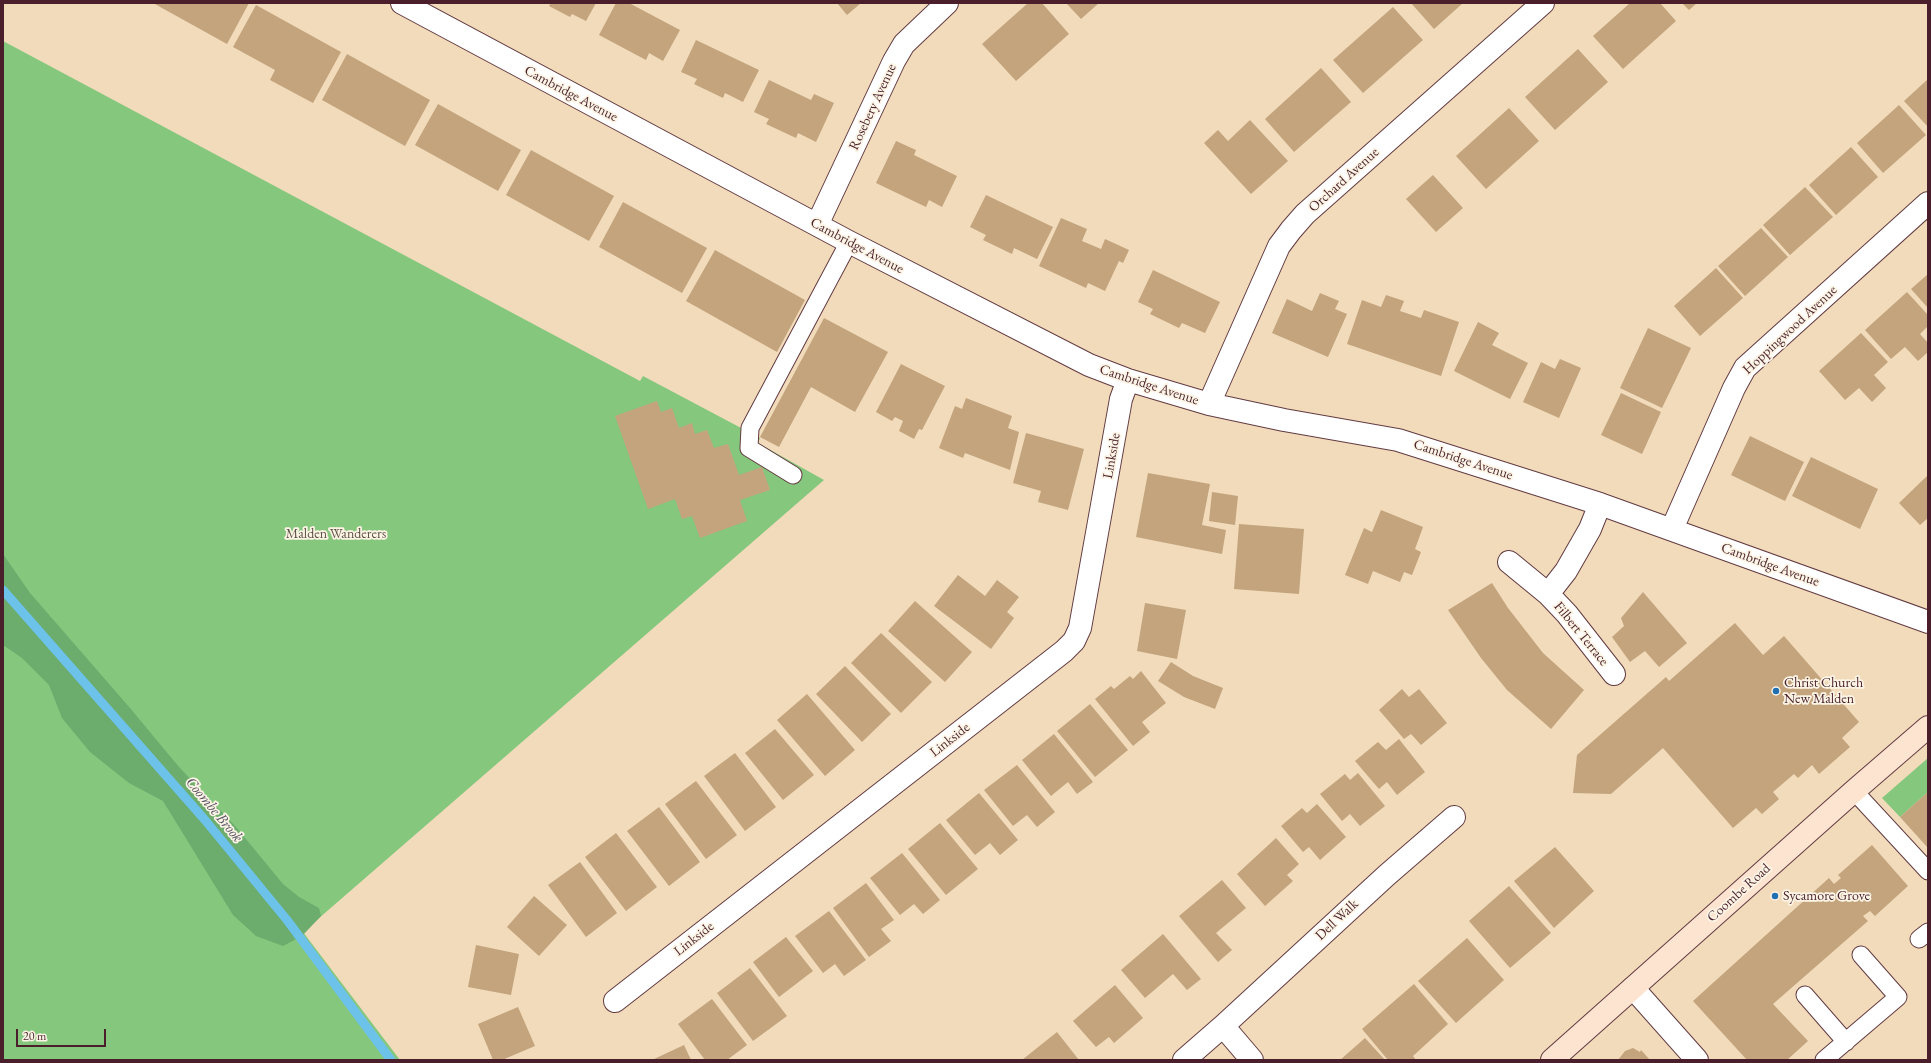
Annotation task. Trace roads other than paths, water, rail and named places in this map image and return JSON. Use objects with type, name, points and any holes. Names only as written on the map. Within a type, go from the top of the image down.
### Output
[{"type":"main road","name":"Coombe Road","points":[[1552,1060],[1928,727]]},
{"type":"street","name":"Cambridge Avenue","points":[[402,3],[849,242],[1089,365],[1128,380],[1209,404],[1284,420],[1398,440],[1600,504],[1928,622]]},
{"type":"street","name":"Rosebery Avenue","points":[[818,225],[894,62],[904,44],[947,3]]},
{"type":"street","name":"Orchard Avenue","points":[[1209,404],[1279,246],[1291,230],[1305,214],[1543,3]]},
{"type":"street","name":"Hoppingwood Avenue","points":[[1672,529],[1734,388],[1745,368],[1928,203]]},
{"type":"street","name":"Linkside","points":[[615,1002],[1064,651],[1074,641],[1080,628],[1121,399],[1128,380]]},
{"type":"street","name":"Filbert Terrace","points":[[1548,594],[1569,565],[1590,529],[1600,504]]},
{"type":"street","name":"Filbert Terrace","points":[[1509,562],[1548,594],[1567,614],[1614,674]]},
{"type":"street","name":"Dell Walk","points":[[1184,1060],[1223,1026],[1386,875],[1454,817]]},
{"type":"street","points":[[1633,988],[1697,1060]]},
{"type":"street","points":[[1223,1026],[1252,1060]]},
{"type":"lane","points":[[792,475],[749,448],[750,428],[849,242]]},
{"type":"lane","points":[[1854,791],[1928,871]]},
{"type":"lane","points":[[1824,1060],[1898,997],[1861,955]]},
{"type":"lane","points":[[1805,995],[1846,1042]]},
{"type":"waterway","name":"Coombe Brook","points":[[3,590],[205,820],[287,920],[391,1060]]},
{"type":"place","name":"Christ Church New Malden","points":[[1776,691]]},
{"type":"place","name":"Sycamore Grove","points":[[1775,896]]},
{"type":"park label","name":"Malden Wanderers","points":[[336,534]]}]
